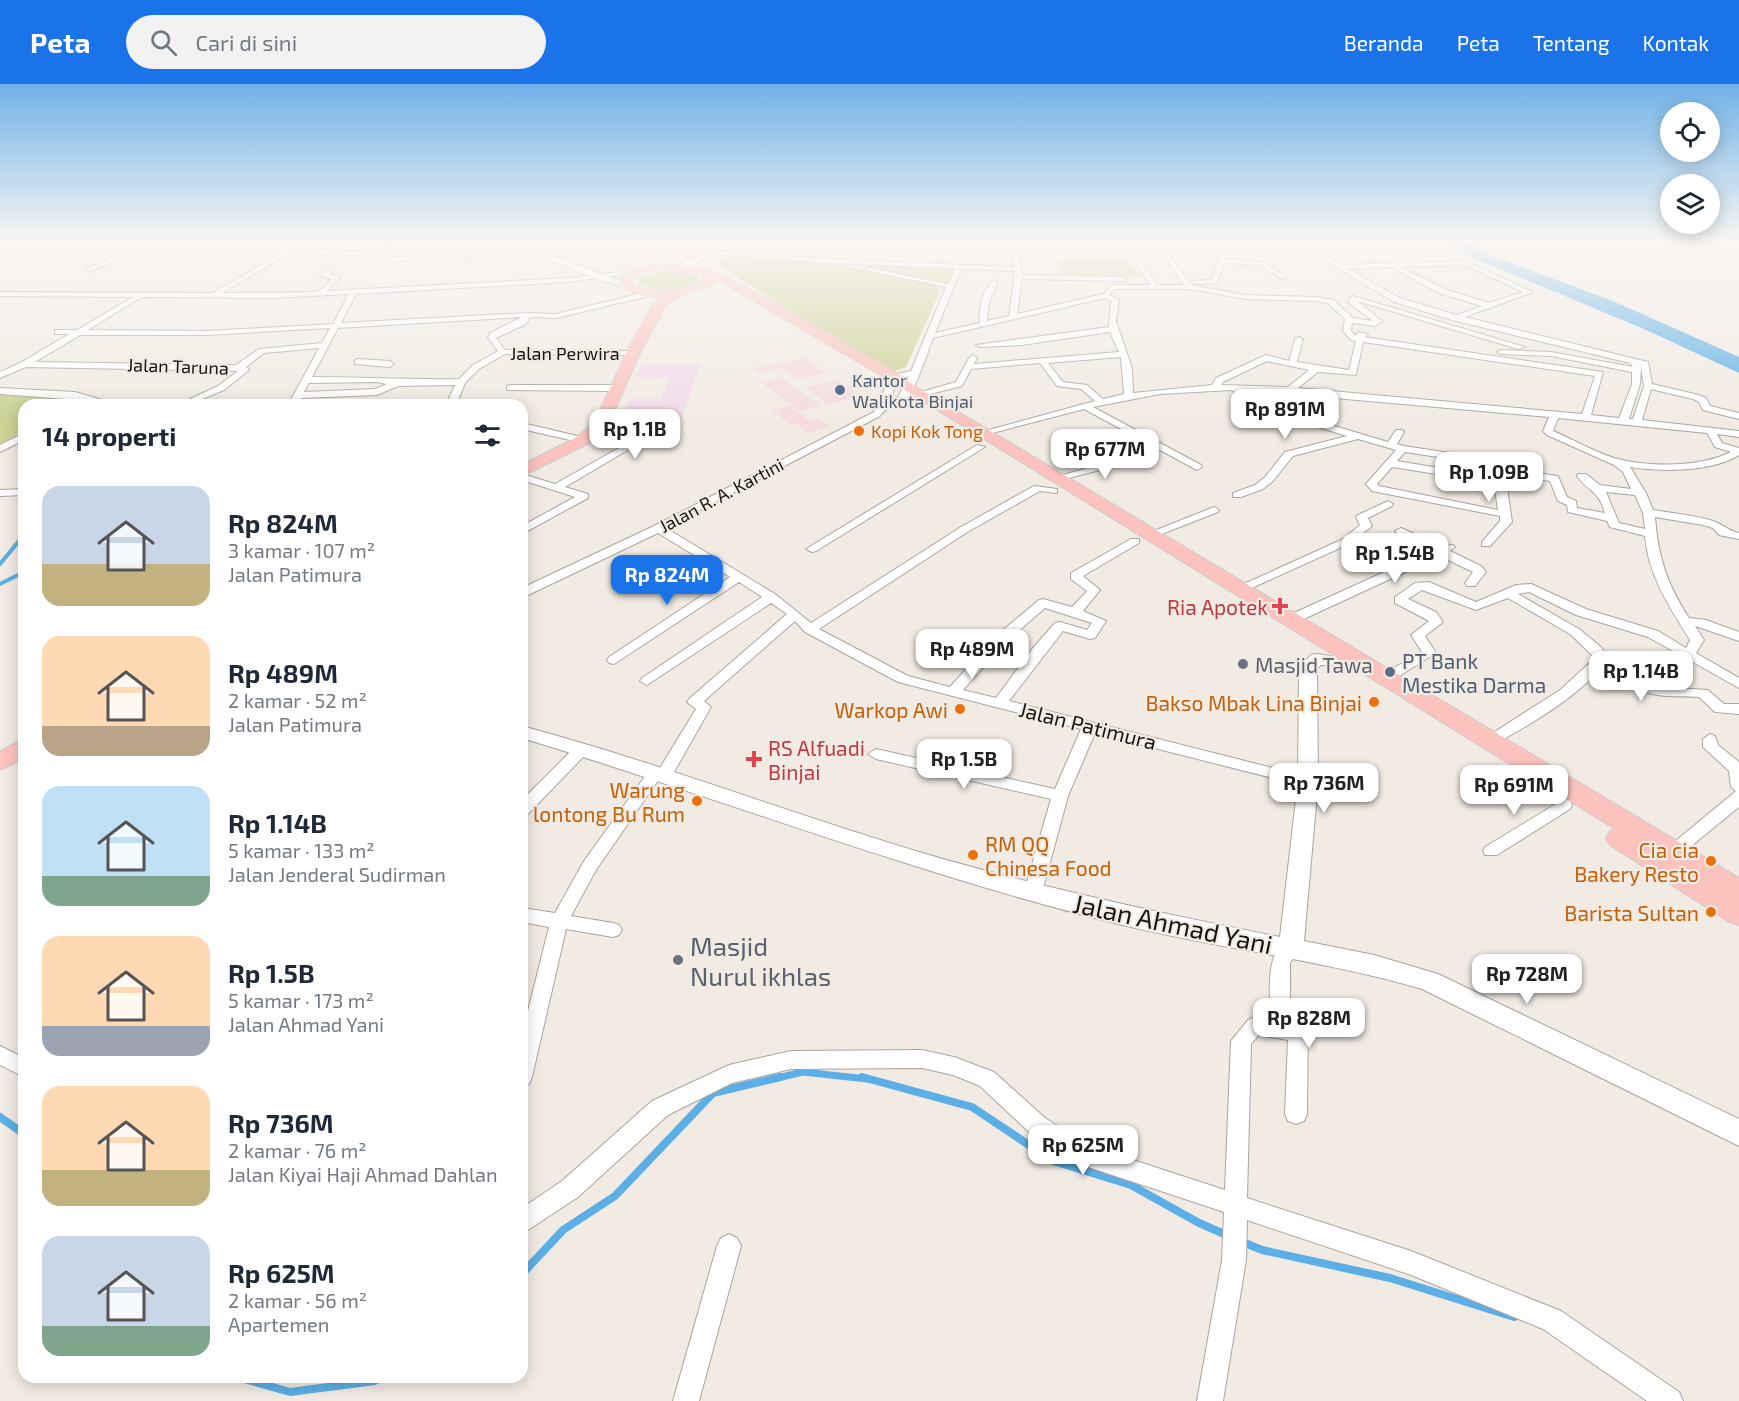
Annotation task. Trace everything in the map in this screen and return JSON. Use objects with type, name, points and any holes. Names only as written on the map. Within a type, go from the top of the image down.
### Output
[{"type":"main road","points":[[749,303],[840,361]]},
{"type":"main road","points":[[767,303],[840,346],[982,441],[1132,531],[1330,661],[1490,741],[1739,914]]},
{"type":"main road","points":[[528,468],[588,437],[602,424],[616,388],[660,304]]},
{"type":"main road","points":[[821,350],[840,346]]},
{"type":"main road","points":[[1132,531],[1239,589],[1386,678],[1404,699],[1564,805],[1605,820],[1673,852],[1739,892]]},
{"type":"main road","points":[[0,762],[18,751]]},
{"type":"street","points":[[0,375],[25,364],[127,303]]},
{"type":"street","points":[[296,399],[347,303]]},
{"type":"street","points":[[58,332],[248,331],[559,315],[600,303]]},
{"type":"street","points":[[883,406],[900,387],[931,336],[943,303]]},
{"type":"street","points":[[984,325],[981,318],[985,303]]},
{"type":"street","points":[[1013,316],[1015,303]]},
{"type":"street","points":[[941,336],[1013,316],[1071,303]]},
{"type":"street","points":[[1114,303],[1110,313],[1112,329],[1128,368],[1129,396]]},
{"type":"street","points":[[1334,303],[1349,320],[1375,324],[1378,321],[1357,307],[1355,303]]},
{"type":"street","points":[[1370,303],[1551,354]]},
{"type":"street","points":[[1400,303],[1640,366]]},
{"type":"street","points":[[1408,303],[1454,318],[1497,303]]},
{"type":"street","points":[[1482,303],[1490,306]]},
{"type":"street","points":[[1391,310],[1406,306]]},
{"type":"street","points":[[503,352],[492,338],[493,334],[524,322],[526,315]]},
{"type":"street","points":[[248,331],[257,318]]},
{"type":"street","points":[[980,342],[994,334],[1002,325],[1002,320]]},
{"type":"street","points":[[1349,320],[1348,334],[1360,339],[1600,374],[1586,416]]},
{"type":"street","points":[[931,336],[980,342],[1022,343],[1112,329]]},
{"type":"street","points":[[1216,387],[1219,380],[1266,358],[1316,369],[1353,373],[1361,334],[1492,351],[1551,354],[1640,366]]},
{"type":"street","points":[[1293,363],[1299,339]]},
{"type":"street","name":"Jalan R. A. Kartini","points":[[528,590],[658,528],[877,414],[900,387],[959,384],[980,342]]},
{"type":"street","name":"Jalan Taruna","points":[[25,364],[238,368],[262,351],[326,345]]},
{"type":"street","name":"Jalan Perwira","points":[[454,399],[461,382],[476,367],[503,352],[633,353]]},
{"type":"street","points":[[968,367],[1122,354]]},
{"type":"street","points":[[1336,371],[1341,360]]},
{"type":"street","points":[[1042,361],[1060,384],[1084,387],[1100,401]]},
{"type":"street","points":[[358,362],[390,363],[376,379]]},
{"type":"street","points":[[1636,422],[1648,386],[1640,366]]},
{"type":"street","points":[[1623,421],[1640,366]]},
{"type":"street","points":[[199,399],[202,394],[221,388],[245,369],[238,368]]},
{"type":"street","points":[[1292,388],[1316,369]]},
{"type":"street","points":[[306,380],[376,379],[393,383],[461,382]]},
{"type":"street","points":[[298,395],[377,392],[393,383]]},
{"type":"street","points":[[1648,386],[1696,397],[1703,400],[1706,408],[1739,416]]},
{"type":"street","points":[[812,549],[982,441],[1100,401],[1129,396],[1216,387],[1292,388],[1411,402],[1586,416],[1739,434]]},
{"type":"street","points":[[1230,387],[1288,415],[1357,436],[1397,447],[1492,460],[1496,463],[1499,476],[1506,522],[1486,544]]},
{"type":"street","points":[[510,388],[616,388]]},
{"type":"street","points":[[0,391],[75,395],[79,399]]},
{"type":"street","points":[[1403,413],[1411,402]]},
{"type":"street","points":[[1086,407],[1197,467]]},
{"type":"street","points":[[1555,413],[1548,431],[1550,433],[1618,463],[1627,470],[1641,493],[1649,513],[1652,552],[1670,598],[1698,640],[1689,654]]},
{"type":"street","points":[[528,427],[588,437],[628,440],[633,444],[555,488]]},
{"type":"street","points":[[1618,463],[1659,468],[1715,462],[1737,455],[1739,451],[1718,445],[1710,430]]},
{"type":"street","points":[[1399,432],[1397,447],[1389,463],[1371,484],[1373,488],[1386,493],[1504,514]]},
{"type":"street","points":[[1237,495],[1259,488],[1289,454],[1357,436]]},
{"type":"street","points":[[0,448],[18,439]]},
{"type":"street","points":[[810,629],[965,529],[1038,488],[1131,459]]},
{"type":"street","points":[[1389,463],[1499,476],[1554,478],[1562,499],[1572,503],[1572,510],[1611,518]]},
{"type":"street","points":[[1582,476],[1587,484],[1598,488],[1641,493]]},
{"type":"street","points":[[528,479],[584,496],[528,528]]},
{"type":"street","points":[[1598,488],[1617,527],[1651,534]]},
{"type":"street","points":[[1,494],[18,493]]},
{"type":"street","points":[[1239,589],[1347,541],[1366,526],[1362,517],[1388,504]]},
{"type":"street","points":[[1075,612],[1094,590],[1075,576],[1132,531],[1214,510]]},
{"type":"street","points":[[1649,513],[1714,524],[1723,533],[1739,536]]},
{"type":"street","name":"Jalan Patimura","points":[[658,528],[771,597],[795,614],[810,629],[903,680],[1308,782]]},
{"type":"street","points":[[1401,531],[1444,549],[1477,569],[1480,573],[1471,583]]},
{"type":"street","points":[[1290,620],[1444,549]]},
{"type":"street","points":[[614,660],[737,578]]},
{"type":"street","points":[[1386,678],[1430,653],[1418,635],[1437,622],[1431,615],[1399,600],[1419,586],[1429,586],[1476,606],[1520,588],[1532,588],[1581,612],[1653,634],[1739,684]]},
{"type":"street","points":[[1509,594],[1536,607],[1594,647],[1602,658],[1635,670],[1638,681],[1645,686],[1670,692],[1703,693],[1720,709],[1739,709]]},
{"type":"street","points":[[647,681],[771,597]]},
{"type":"street","points":[[953,692],[1002,638],[1043,603],[1100,621],[1090,635],[1060,626],[1038,651],[1000,703]]},
{"type":"street","points":[[528,1052],[559,922],[590,866],[660,774],[704,707],[693,702],[795,614]]},
{"type":"street","points":[[1685,621],[1701,623],[1739,637]]},
{"type":"street","points":[[1490,741],[1544,710],[1554,699],[1591,673],[1602,658]]},
{"type":"street","points":[[1296,1114],[1292,1027],[1281,962],[1291,947],[1308,782],[1308,668],[1317,659],[1330,661]]},
{"type":"street","points":[[1033,892],[1059,796],[1090,726]]},
{"type":"street","name":"Jalan Ahmad Yani","points":[[528,734],[660,774],[915,859],[1033,892],[1112,913],[1374,964],[1429,981],[1739,1133]]},
{"type":"street","points":[[1710,739],[1711,747],[1737,769],[1739,787]]},
{"type":"street","points":[[528,804],[581,750]]},
{"type":"street","points":[[876,754],[1059,796]]},
{"type":"street","points":[[1673,852],[1738,800],[1739,796]]},
{"type":"street","points":[[1491,851],[1564,805]]},
{"type":"street","points":[[528,916],[614,930]]},
{"type":"street","points":[[1210,1401],[1234,1260],[1241,1041],[1255,1026],[1292,1027]]},
{"type":"street","points":[[0,1055],[18,1063]]},
{"type":"street","points":[[528,1218],[570,1189],[660,1108],[729,1074],[791,1060],[922,1059],[954,1066],[987,1079],[1037,1125],[1081,1154],[1236,1217],[1411,1263],[1552,1320],[1670,1401]]},
{"type":"street","points":[[686,1401],[729,1246]]},
{"type":"shaded area","points":[[805,358],[827,373],[798,379],[782,368],[760,373],[754,368]]},
{"type":"shaded area","points":[[642,365],[700,365],[681,419],[620,419],[630,399],[661,399],[670,378],[636,377]]},
{"type":"shaded area","points":[[780,377],[821,406],[800,411],[760,382]]},
{"type":"shaded area","points":[[837,380],[845,385],[856,382],[863,387],[853,390],[862,397],[828,404],[805,387]]},
{"type":"shaded area","points":[[790,406],[810,421],[818,419],[830,427],[808,433],[797,424],[800,423],[791,425],[772,410]]},
{"type":"green space","points":[[779,303],[934,303],[906,367],[895,371],[885,370]]},
{"type":"green space","points":[[0,392],[77,396],[78,399],[18,399],[18,434],[0,444]]},
{"type":"water","points":[[1583,303],[1619,303],[1739,357],[1739,373]]},
{"type":"waterway","points":[[0,564],[18,542]]},
{"type":"waterway","points":[[0,584],[18,575]]},
{"type":"waterway","points":[[773,1079],[803,1072],[867,1079]]},
{"type":"waterway","points":[[528,1268],[563,1230],[615,1196],[713,1093],[780,1077]]},
{"type":"waterway","points":[[862,1077],[972,1107],[1053,1161],[1131,1185],[1199,1223],[1229,1236]]},
{"type":"waterway","points":[[0,1117],[18,1130]]},
{"type":"waterway","points":[[1240,1241],[1262,1250],[1390,1278],[1514,1317]]},
{"type":"waterway","points":[[258,1383],[290,1392],[360,1383]]},
{"type":"place","name":"Kantor Walikota Binjai","points":[[840,390]]},
{"type":"place","name":"Kopi Kok Tong","points":[[859,431]]},
{"type":"place","name":"Ria Apotek","points":[[1280,606]]},
{"type":"place","name":"Masjid Tawa","points":[[1243,664]]},
{"type":"place","name":"PT Bank Mestika Darma","points":[[1390,672]]},
{"type":"place","name":"Bakso Mbak Lina Binjai","points":[[1374,702]]},
{"type":"place","name":"Warkop Awi","points":[[960,709]]},
{"type":"place","name":"RS Alfuadi Binjai","points":[[754,759]]},
{"type":"place","name":"Warung lontong Bu Rum","points":[[697,801]]},
{"type":"place","name":"RM QQ Chinesa Food","points":[[973,855]]},
{"type":"place","name":"Cia cia Bakery Resto","points":[[1711,861]]},
{"type":"place","name":"Barista Sultan","points":[[1711,912]]},
{"type":"place","name":"Masjid Nurul ikhlas","points":[[678,960]]}]
